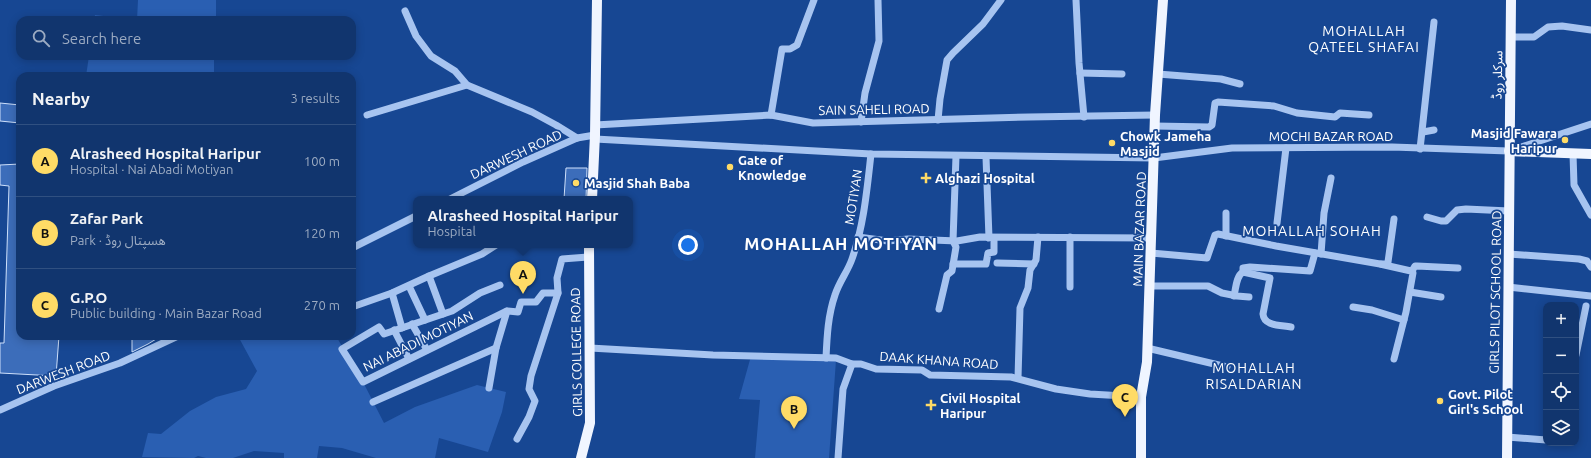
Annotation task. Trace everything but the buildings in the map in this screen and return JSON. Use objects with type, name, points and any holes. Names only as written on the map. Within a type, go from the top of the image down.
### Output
[{"type":"main road","points":[[592,196],[595,133],[597,0]]},
{"type":"main road","name":"MAIN BAZAR ROAD","points":[[1141,458],[1141,397],[1147,362],[1155,121],[1163,0]]},
{"type":"main road","name":"سرکلر روڈ","points":[[1509,151],[1511,0]]},
{"type":"main road","points":[[1509,151],[1591,154]]},
{"type":"main road","name":"GIRLS PILOT SCHOOL ROAD","points":[[1507,458],[1509,151]]},
{"type":"main road","name":"GIRLS COLLEGE ROAD","points":[[581,458],[590,423],[589,248]]},
{"type":"street","points":[[771,115],[782,49],[790,49],[797,45],[814,0]]},
{"type":"street","points":[[861,122],[865,93],[879,42],[878,0]]},
{"type":"street","points":[[938,120],[947,60],[984,24],[1001,0]]},
{"type":"street","points":[[1076,0],[1084,117]]},
{"type":"street","points":[[405,11],[416,36],[431,56],[455,71],[467,85],[532,112],[556,124],[577,138]]},
{"type":"street","points":[[1420,149],[1420,136],[1423,132],[1434,22]]},
{"type":"street","points":[[1510,37],[1534,37],[1548,27],[1562,26],[1591,30]]},
{"type":"street","points":[[1080,73],[1122,74]]},
{"type":"street","points":[[1158,74],[1221,79],[1240,84]]},
{"type":"street","points":[[367,115],[467,85]]},
{"type":"street","name":"SAIN SAHELI ROAD","points":[[595,133],[771,115],[813,123],[1084,117],[1155,121],[1209,127],[1212,125],[1215,103],[1218,102],[1274,106],[1297,113],[1335,117],[1340,113],[1369,115]]},
{"type":"street","name":"MOCHI BAZAR ROAD","points":[[1154,158],[1232,148],[1392,147],[1509,151],[1591,124]]},
{"type":"street","points":[[1423,132],[1434,130]]},
{"type":"street","name":"DARWESH ROAD","points":[[456,196],[523,162],[577,138],[595,133]]},
{"type":"street","points":[[595,133],[871,154],[986,157],[1045,156],[1154,158]]},
{"type":"street","points":[[1277,223],[1286,148]]},
{"type":"street","name":"MOTIYAN","points":[[826,358],[828,321],[836,294],[852,259],[858,237],[866,203],[871,154]]},
{"type":"street","points":[[1573,154],[1574,186],[1591,216]]},
{"type":"street","points":[[939,309],[947,275],[952,271],[956,247],[953,241],[956,156]]},
{"type":"street","points":[[953,264],[986,264],[988,253],[994,252],[991,238],[986,157]]},
{"type":"street","points":[[1234,296],[1239,274],[1243,272],[1245,267],[1310,271],[1318,253],[1331,178]]},
{"type":"street","points":[[1427,217],[1446,221],[1457,210],[1509,211]]},
{"type":"street","points":[[1226,213],[1226,236]]},
{"type":"street","points":[[356,246],[413,218]]},
{"type":"street","points":[[1380,264],[1386,264],[1388,262],[1394,219]]},
{"type":"street","points":[[1151,252],[1207,258],[1215,235],[1218,234],[1412,271]]},
{"type":"street","points":[[858,237],[888,241],[908,239],[953,241],[980,237],[1151,238]]},
{"type":"street","points":[[1018,378],[1020,308],[1028,288],[1030,270],[1036,260],[1038,237]]},
{"type":"street","points":[[1070,237],[1070,287]]},
{"type":"street","points":[[356,307],[392,294],[429,276],[482,254],[491,248]]},
{"type":"street","points":[[1509,254],[1579,259],[1587,261],[1591,267]]},
{"type":"street","points":[[517,439],[529,417],[535,401],[529,389],[531,376],[558,293],[557,278],[562,259],[588,257]]},
{"type":"street","points":[[997,263],[1034,264]]},
{"type":"street","points":[[1394,359],[1410,292],[1412,271],[1415,266],[1458,268]]},
{"type":"street","points":[[1243,272],[1270,278],[1263,319],[1266,322],[1291,327]]},
{"type":"street","points":[[429,276],[443,314]]},
{"type":"street","name":"NAI ABADI MOTIYAN","points":[[500,285],[480,293],[452,311],[384,334],[380,327],[342,349],[363,382],[507,311],[518,312],[521,302],[536,302],[543,293],[558,293]]},
{"type":"street","points":[[409,286],[425,320]]},
{"type":"street","points":[[1150,286],[1208,286],[1222,293],[1234,296],[1249,297]]},
{"type":"street","points":[[1508,287],[1591,296]]},
{"type":"street","points":[[1410,292],[1441,297]]},
{"type":"street","points":[[392,294],[398,329],[409,359]]},
{"type":"street","points":[[1579,340],[1586,306]]},
{"type":"street","points":[[1353,307],[1372,310],[1404,320]]},
{"type":"street","points":[[489,388],[496,348],[507,311]]},
{"type":"street","points":[[412,324],[426,350]]},
{"type":"street","name":"DARWESH ROAD","points":[[0,410],[54,386],[120,363],[169,340]]},
{"type":"street","points":[[373,402],[496,348]]},
{"type":"street","name":"DAAK KHANA ROAD","points":[[590,348],[713,355],[836,358],[852,364],[861,364],[876,369],[922,370],[930,375],[1011,376],[1056,389],[1090,394],[1141,397]]},
{"type":"street","points":[[1147,348],[1227,367]]},
{"type":"street","points":[[838,458],[843,389],[852,364]]},
{"type":"street","points":[[1507,437],[1543,440]]},
{"type":"shaded area","points":[[138,0],[216,0],[216,16],[137,16]]},
{"type":"shaded area","points":[[88,60],[214,60],[214,72],[87,72]]},
{"type":"shaded area","points":[[240,340],[338,340],[363,382],[384,423],[415,407],[477,385],[506,392],[502,412],[488,452],[439,438],[435,458],[376,458],[342,448],[319,446],[317,458],[284,458],[284,453],[254,451],[233,458],[206,458],[198,456],[194,458],[142,457],[148,433],[161,434],[190,411],[216,397],[246,389],[257,371]]},
{"type":"shaded area","points":[[751,356],[836,360],[829,458],[755,458],[760,400],[739,399]]},
{"type":"place","name":"Masjid Fawara Haripur","points":[[1565,140]]},
{"type":"place","name":"Chowk Jameha Masjid","points":[[1112,143]]},
{"type":"place","name":"Gate of Knowledge","points":[[730,167]]},
{"type":"place","name":"Alghazi Hospital","points":[[926,178]]},
{"type":"place","name":"Masjid Shah Baba","points":[[576,183]]},
{"type":"place","name":"Alrasheed Hospital Haripur","points":[[523,294]]},
{"type":"place","name":"Govt. Pilot Girl's School","points":[[1440,401]]},
{"type":"place","name":"Civil Hospital Haripur","points":[[931,405]]},
{"type":"place","name":"G.P.O","points":[[1125,417]]},
{"type":"place","name":"Zafar Park","points":[[794,429]]},
{"type":"district","name":"MOHALLAH QATEEL SHAFAI","points":[[1364,40]]},
{"type":"district","name":"MOHALLAH SOHAH","points":[[1312,231]]},
{"type":"district","name":"MOHALLAH MOTIYAN","points":[[841,244]]},
{"type":"district","name":"MOHALLAH RISALDARIAN","points":[[1254,376]]}]
